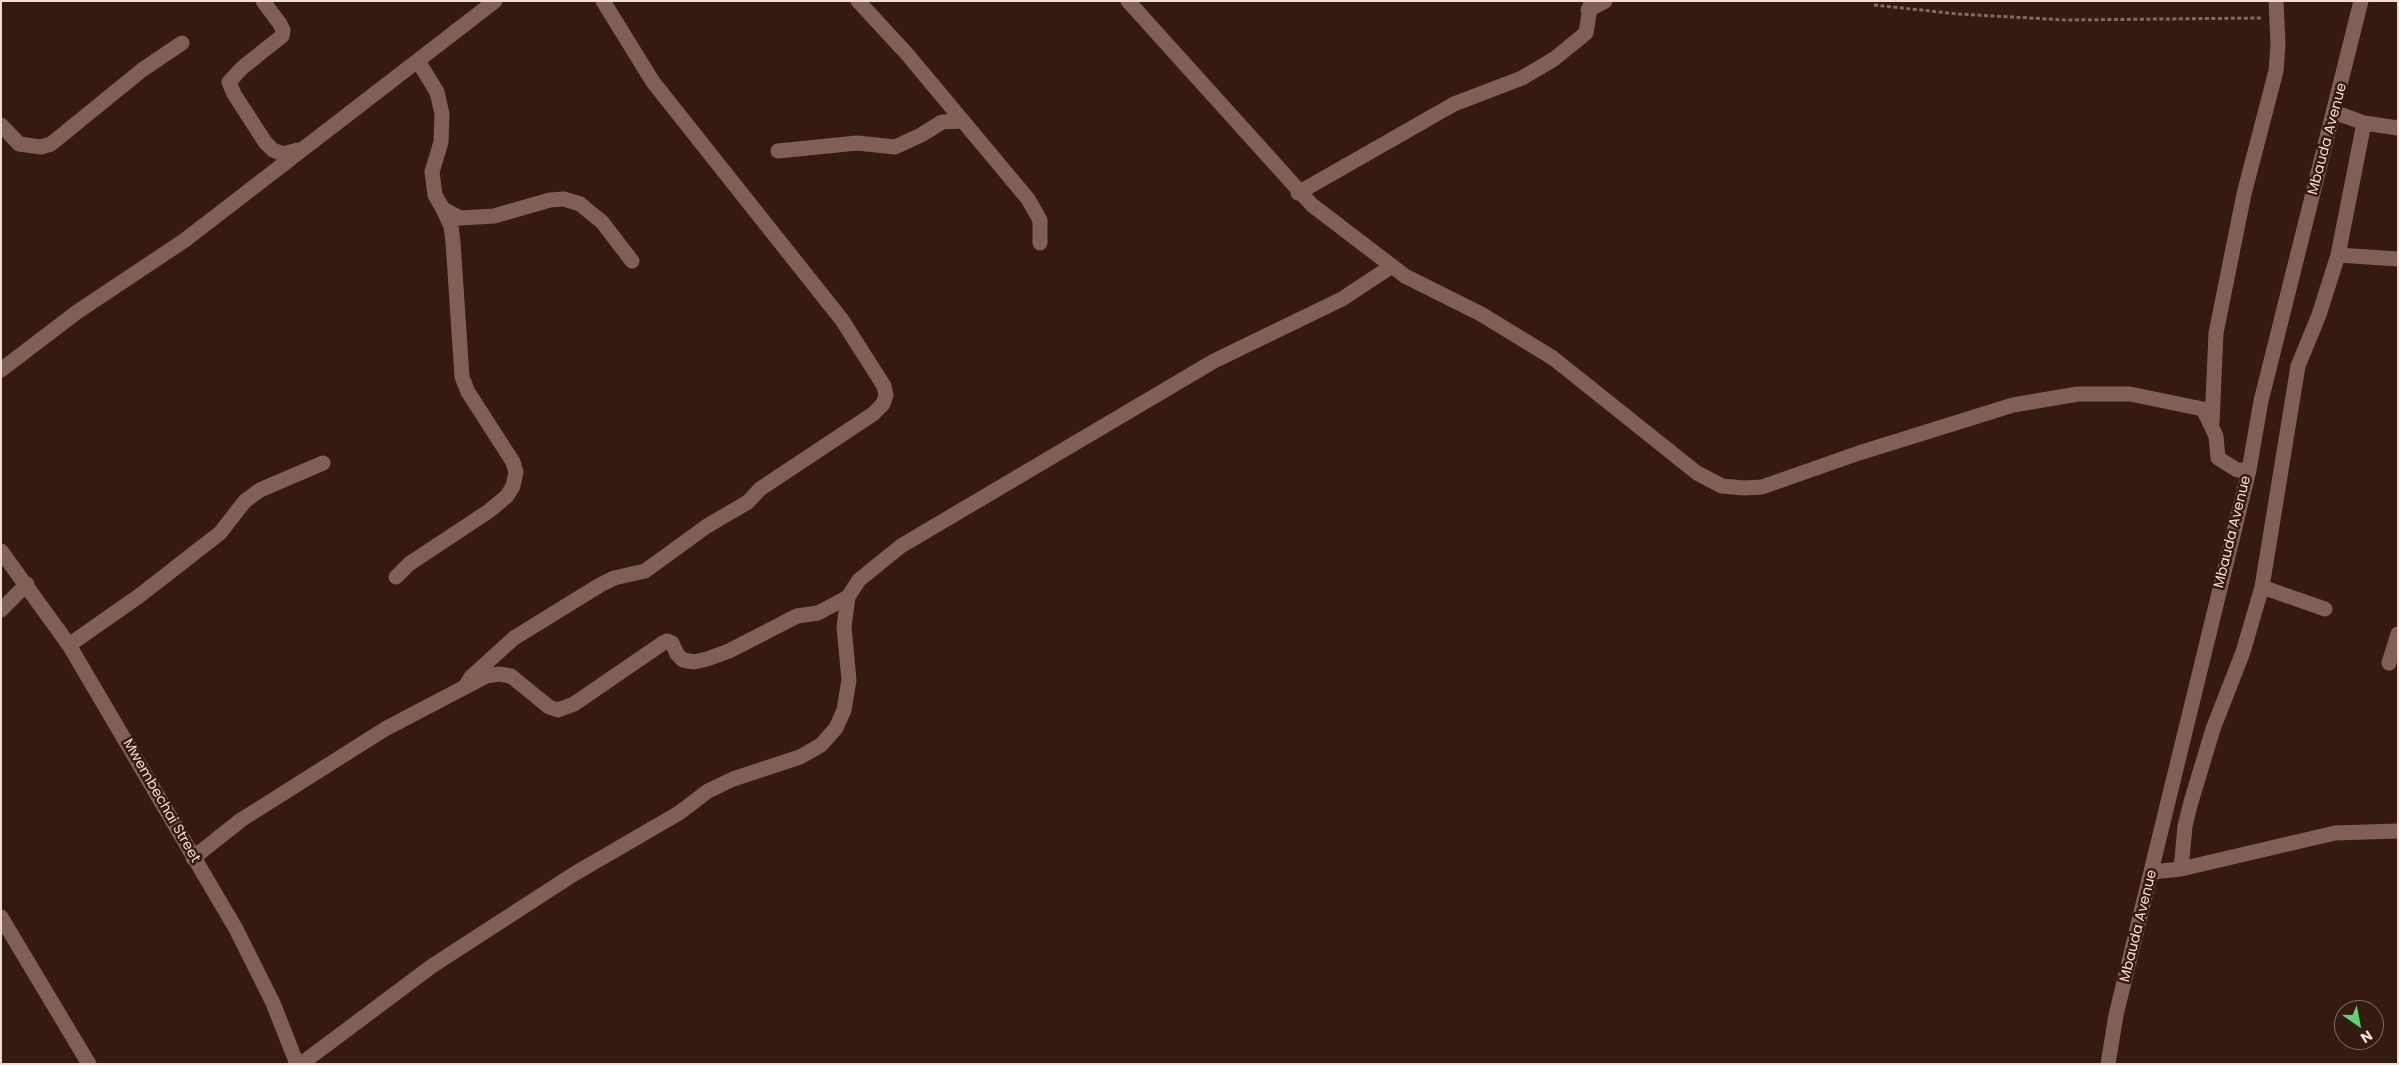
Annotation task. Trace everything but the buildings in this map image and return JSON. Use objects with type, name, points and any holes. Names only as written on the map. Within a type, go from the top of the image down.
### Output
[{"type":"street","points":[[264,1],[280,24],[283,30],[282,36],[233,76],[230,82],[231,88],[269,146],[283,154],[300,149]]},
{"type":"street","points":[[1,370],[77,312],[185,240],[300,149],[495,1]]},
{"type":"street","points":[[465,687],[476,672],[514,638],[600,585],[614,578],[645,571],[707,526],[748,502],[760,489],[873,414],[883,404],[886,395],[884,386],[842,320],[653,82],[603,1]]},
{"type":"street","points":[[858,1],[907,54],[1037,212],[1040,220],[1040,243]]},
{"type":"street","points":[[1128,1],[1298,193],[1374,255],[1405,276],[1481,314],[1553,358],[1697,473],[1722,486],[1762,487],[1858,453],[2013,405],[2078,394],[2130,394],[2203,409],[2212,423],[2216,436],[2218,458],[2237,470],[2248,470]]},
{"type":"street","points":[[1298,193],[1454,104],[1538,70],[1577,43],[1586,33],[1589,6],[1605,1]]},
{"type":"street","points":[[2212,423],[2216,333],[2244,194],[2276,71],[2278,45],[2276,1]]},
{"type":"street","name":"Mbauda Avenue","points":[[2108,1064],[2116,1015],[2248,470],[2261,401],[2362,1]]},
{"type":"street","points":[[1,125],[19,144],[42,147],[51,144],[142,70],[182,43]]},
{"type":"street","points":[[396,577],[408,564],[489,511],[507,496],[513,486],[516,472],[513,462],[468,392],[462,377],[451,226],[435,195],[432,172],[441,142],[442,114],[437,92],[418,61]]},
{"type":"street","points":[[2334,112],[2364,123],[2398,128]]},
{"type":"street","points":[[778,151],[857,143],[895,147],[921,135],[942,122],[962,120]]},
{"type":"street","points":[[2182,869],[2185,826],[2191,802],[2213,729],[2243,652],[2262,587],[2298,366],[2319,315],[2338,254],[2364,123]]},
{"type":"street","points":[[443,209],[460,218],[494,216],[550,200],[564,199],[580,204],[602,222],[632,261]]},
{"type":"street","points":[[2338,254],[2398,259]]},
{"type":"street","points":[[299,1064],[432,966],[574,874],[679,813],[708,791],[733,779],[800,757],[822,745],[836,728],[844,710],[849,680],[844,627],[848,597],[859,580],[901,546],[1214,361],[1342,299],[1392,266]]},
{"type":"street","points":[[69,645],[139,596],[220,533],[245,500],[260,490],[322,463]]},
{"type":"street","name":"Mwembechai Street","points":[[1,551],[27,584],[69,645],[193,858],[259,974],[299,1064]]},
{"type":"street","points":[[1,610],[27,584]]},
{"type":"street","points":[[2262,587],[2324,609]]},
{"type":"street","points":[[193,858],[241,820],[385,729],[486,676],[499,674],[511,676],[549,707],[558,710],[574,704],[664,643],[672,643],[677,654],[684,660],[694,662],[707,659],[729,651],[797,616],[818,613],[848,597]]},
{"type":"street","points":[[2389,662],[2398,634]]},
{"type":"street","points":[[2152,872],[2182,869],[2335,833],[2398,831]]},
{"type":"street","points":[[1,918],[89,1064]]},
{"type":"path","points":[[1874,5],[1958,14],[2066,20],[2276,18]]}]
